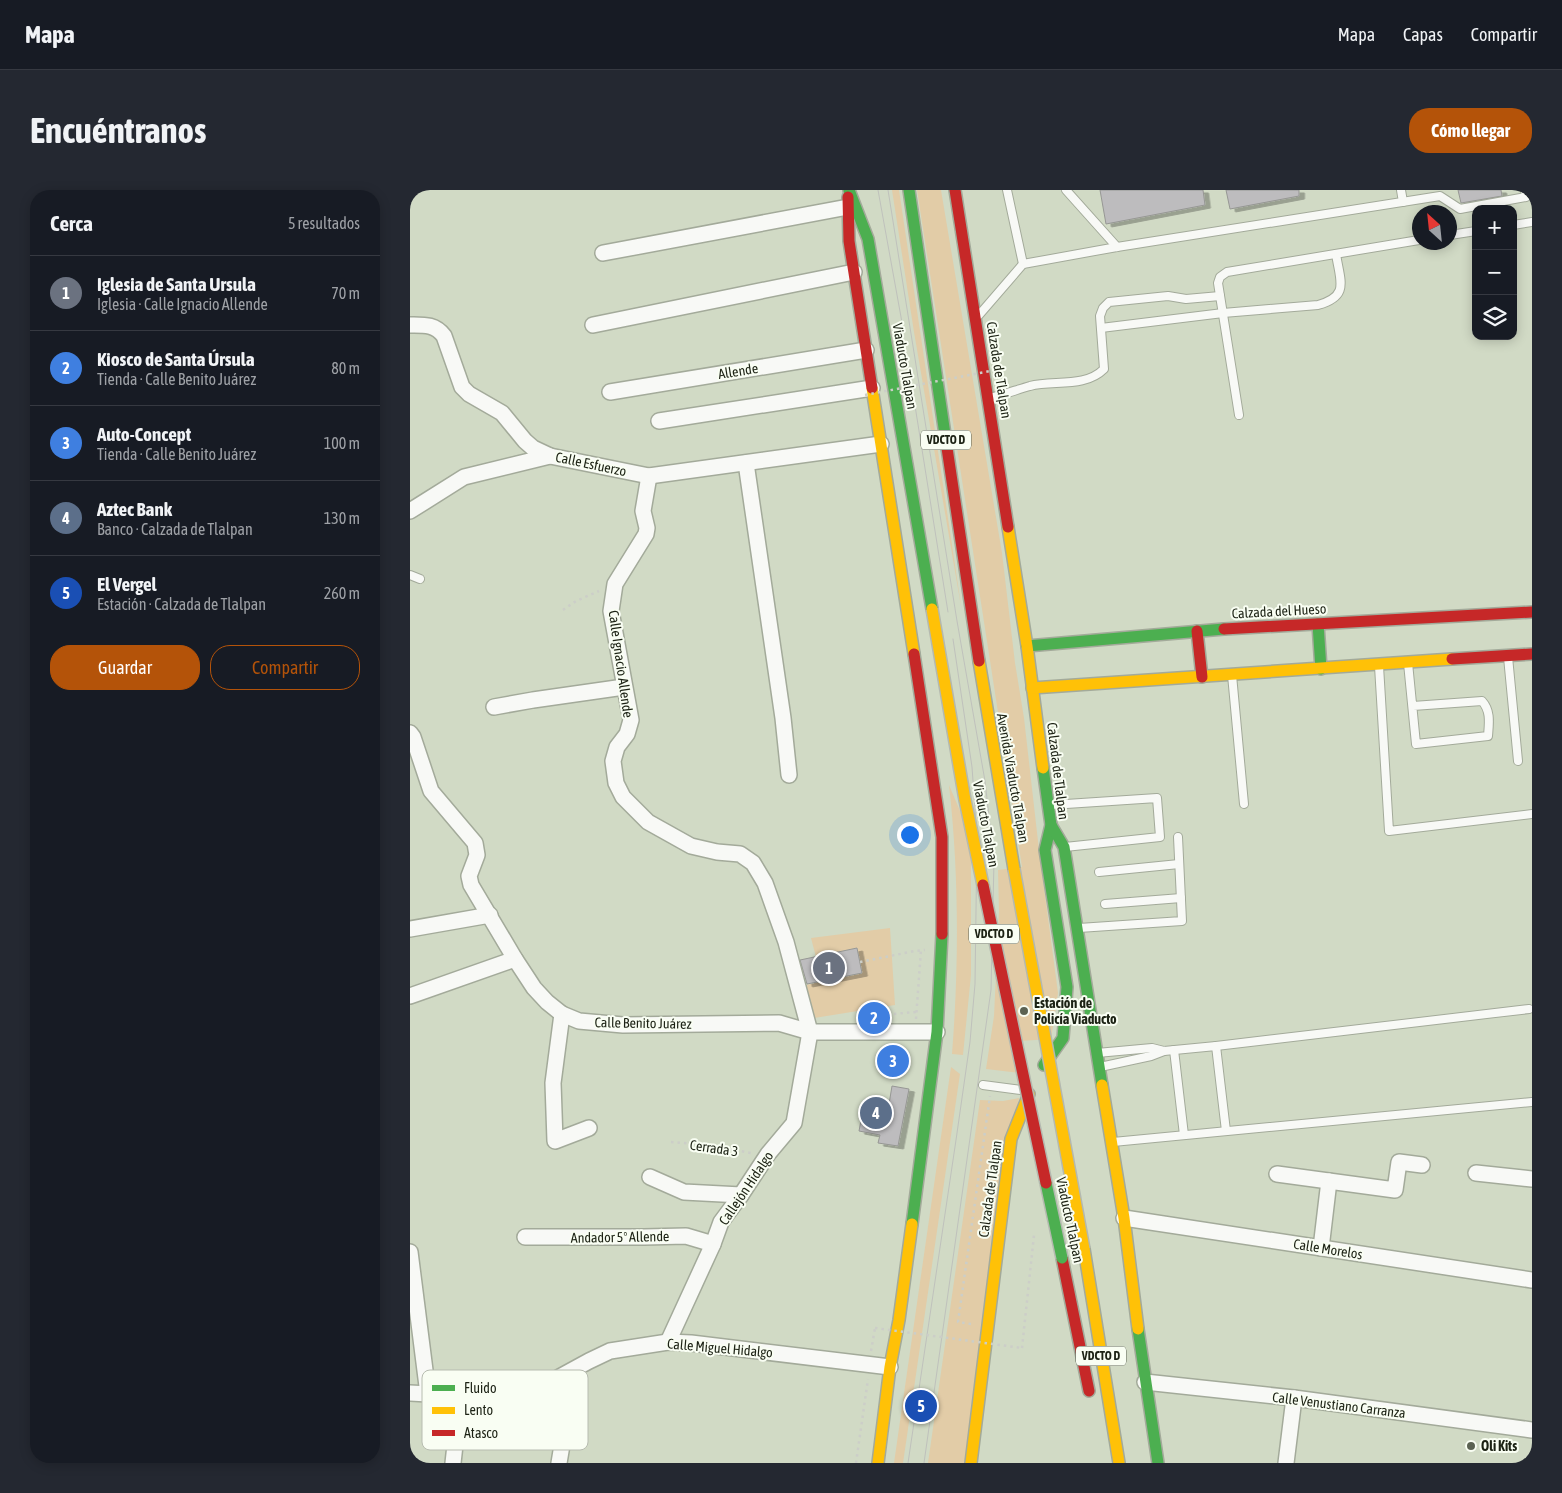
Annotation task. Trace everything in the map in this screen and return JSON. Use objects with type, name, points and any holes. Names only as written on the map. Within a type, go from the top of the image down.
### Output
[{"type":"main road","points":[[849,190],[849,241],[866,350],[868,391],[881,444],[942,837],[942,950],[937,1032],[878,1463]]},
{"type":"main road","name":"Viaducto Tlalpan","points":[[849,190],[868,239],[965,800],[1090,1398]]},
{"type":"main road","name":"Viaducto Tlalpan","points":[[909,190],[983,691]]},
{"type":"main road","name":"Calzada de Tlalpan","points":[[955,190],[1027,646],[1051,825],[1046,850],[1067,987],[1063,1038],[1036,1077],[1011,1139],[971,1463]]},
{"type":"main road","name":"Calzada del Hueso","points":[[1027,646],[1197,631],[1532,612]]},
{"type":"main road","points":[[1318,624],[1321,669]]},
{"type":"main road","points":[[1197,631],[1202,677]]},
{"type":"main road","points":[[1032,688],[1532,654]]},
{"type":"main road","name":"Avenida Viaducto Tlalpan","points":[[983,691],[1014,869]]},
{"type":"main road","points":[[1051,825],[1064,847],[1098,1067],[1124,1218],[1158,1463]]},
{"type":"main road","name":"Viaducto Tlalpan","points":[[1014,869],[1084,1249],[1119,1463]]},
{"type":"street","points":[[604,252],[848,207]]},
{"type":"street","points":[[593,325],[854,272]]},
{"type":"street","name":"Calle Esfuerzo","points":[[410,325],[431,326],[440,330],[444,336],[462,387],[469,394],[502,413],[525,442],[550,456],[649,476],[881,444]]},
{"type":"street","name":"Allende","points":[[610,392],[866,350]]},
{"type":"street","points":[[659,421],[868,391]]},
{"type":"street","points":[[410,510],[464,477],[550,456]]},
{"type":"street","points":[[746,463],[783,718],[789,775]]},
{"type":"street","name":"Calle Ignacio Allende","points":[[649,476],[643,511],[647,528],[646,534],[615,584],[611,612],[631,720],[627,734],[617,747],[613,762],[616,783],[624,797],[648,822],[691,846],[717,852],[740,854],[753,863],[765,883],[786,942],[810,1032]]},
{"type":"street","points":[[494,707],[624,687]]},
{"type":"street","name":"Calle Benito Juárez","points":[[410,733],[432,792],[475,842],[477,855],[469,876],[471,885],[515,960],[534,988],[562,1014],[579,1021],[623,1025],[779,1024],[810,1032],[937,1032]]},
{"type":"street","points":[[410,929],[490,915]]},
{"type":"street","points":[[410,996],[515,960]]},
{"type":"street","points":[[562,1014],[553,1083],[555,1141],[589,1128]]},
{"type":"street","name":"Callejón Hidalgo","points":[[668,1342],[713,1244],[721,1222],[768,1154],[794,1123],[810,1032]]},
{"type":"street","points":[[1277,1174],[1394,1190],[1399,1162],[1422,1165]]},
{"type":"street","points":[[1476,1173],[1532,1179]]},
{"type":"street","points":[[650,1177],[684,1192],[741,1195]]},
{"type":"street","points":[[1322,1248],[1329,1181]]},
{"type":"street","name":"Calle Morelos","points":[[1124,1218],[1532,1280]]},
{"type":"street","name":"Andador 5º Allende","points":[[525,1237],[644,1238],[686,1236],[713,1244]]},
{"type":"street","points":[[410,1252],[425,1370]]},
{"type":"street","name":"Calle Miguel Hidalgo","points":[[574,1370],[610,1351],[668,1342],[691,1343],[890,1367]]},
{"type":"street","name":"Calle Venustiano Carranza","points":[[1146,1382],[1294,1398],[1532,1430]]},
{"type":"street","points":[[1286,1463],[1294,1398]]},
{"type":"street","points":[[453,1463],[454,1450]]},
{"type":"street","points":[[559,1463],[561,1450]]},
{"type":"lane","points":[[1007,190],[1023,264]]},
{"type":"lane","points":[[1066,190],[1117,248]]},
{"type":"lane","points":[[1401,190],[1403,202]]},
{"type":"lane","points":[[976,318],[1023,264],[1403,202],[1439,193],[1460,209],[1526,197],[1525,190]]},
{"type":"lane","points":[[1517,224],[1532,222]]},
{"type":"lane","points":[[1457,234],[1472,232]]},
{"type":"lane","points":[[1239,416],[1218,283],[1220,277],[1227,272],[1412,241]]},
{"type":"lane","points":[[1101,328],[1223,313],[1318,305],[1338,296],[1341,286],[1336,254]]},
{"type":"lane","points":[[989,398],[1006,395],[1031,386],[1081,380],[1098,374],[1104,369],[1100,316],[1103,308],[1109,302],[1168,296],[1186,299],[1220,296]]},
{"type":"lane","points":[[410,575],[420,578]]},
{"type":"lane","points":[[1508,655],[1518,762]]},
{"type":"lane","points":[[1408,662],[1416,744],[1488,736],[1489,712],[1482,701],[1413,706]]},
{"type":"lane","points":[[1379,664],[1389,831],[1532,814]]},
{"type":"lane","points":[[1232,675],[1244,804]]},
{"type":"lane","points":[[1049,805],[1157,798],[1160,837],[1064,847]]},
{"type":"lane","points":[[1077,928],[1182,921],[1178,837]]},
{"type":"lane","points":[[1099,872],[1179,864]]},
{"type":"lane","points":[[1105,904],[1181,898]]},
{"type":"lane","points":[[1098,1067],[1151,1056],[1164,1051],[1529,1008]]},
{"type":"lane","points":[[1216,1046],[1226,1131]]},
{"type":"lane","points":[[1096,1053],[1152,1048],[1164,1051]]},
{"type":"lane","points":[[1174,1050],[1184,1135]]},
{"type":"lane","points":[[983,1085],[1030,1091]]},
{"type":"lane","points":[[1111,1142],[1532,1102]]},
{"type":"path","points":[[868,391],[1002,369]]},
{"type":"path","points":[[563,610],[576,601],[615,584]]},
{"type":"path","points":[[915,1032],[921,950]]},
{"type":"path","points":[[860,962],[921,950],[942,950]]},
{"type":"path","points":[[881,1015],[916,1012]]},
{"type":"path","points":[[972,1324],[958,1322],[990,1099]]},
{"type":"path","name":"Cerrada 3","points":[[671,1142],[708,1145],[756,1153]]},
{"type":"path","points":[[856,1463],[875,1328],[1022,1348],[1025,1326]]},
{"type":"shaded area","points":[[892,190],[899,190],[962,612],[914,332]]},
{"type":"shaded area","points":[[917,190],[941,190],[1002,553],[1058,993],[1051,1039],[1020,1041],[1021,1073],[986,1069],[994,1016],[999,911],[998,870],[1022,867]]},
{"type":"shaded area","points":[[949,785],[971,837],[971,975],[963,1055],[952,1054],[956,987],[957,919],[955,852]]},
{"type":"shaded area","points":[[890,928],[895,1005],[808,1019],[801,986],[862,973],[857,948],[816,957],[811,938]]},
{"type":"shaded area","points":[[951,1067],[960,1074],[903,1463],[894,1463]]},
{"type":"shaded area","points":[[1019,1098],[967,1463],[928,1463],[980,1100],[1003,1101]]},
{"type":"building","points":[[1100,190],[1203,190],[1205,205],[1106,224]]},
{"type":"building","points":[[1226,190],[1299,190],[1299,196],[1230,209]]},
{"type":"building","points":[[1458,190],[1501,190],[1502,196],[1461,203]]},
{"type":"building","points":[[857,948],[862,973],[807,984],[800,960]]},
{"type":"building","points":[[878,1010],[882,1021],[880,1023],[867,1023],[866,1016],[870,1011]]},
{"type":"building","points":[[892,1086],[909,1089],[898,1146],[878,1143],[880,1135],[859,1131],[865,1099],[889,1104]]},
{"type":"tram line","points":[[878,190],[903,328]]},
{"type":"tram line","points":[[888,190],[957,621],[985,781],[994,861],[991,990],[924,1463]]},
{"type":"tram line","points":[[912,387],[948,612]]},
{"type":"tram line","points":[[908,1463],[970,1042],[975,984],[977,837],[972,767],[953,639]]},
{"type":"traffic: fast","points":[[849,190],[868,239],[932,609]]},
{"type":"traffic: fast","points":[[909,190],[947,448]]},
{"type":"traffic: fast","points":[[1318,624],[1321,669]]},
{"type":"traffic: fast","points":[[1027,646],[1224,629]]},
{"type":"traffic: fast","points":[[1043,768],[1051,825],[1045,850],[1067,987],[1063,1038],[1044,1065]]},
{"type":"traffic: fast","points":[[1051,825],[1064,847],[1102,1085]]},
{"type":"traffic: fast","points":[[912,1224],[937,1032],[942,934]]},
{"type":"traffic: fast","points":[[1046,1183],[1062,1258]]},
{"type":"traffic: fast","points":[[1138,1329],[1158,1463]]},
{"type":"traffic: slow","points":[[872,388],[914,654]]},
{"type":"traffic: slow","points":[[1008,527],[1027,646],[1043,768]]},
{"type":"traffic: slow","points":[[932,609],[965,800],[983,885]]},
{"type":"traffic: slow","points":[[1032,688],[1452,659]]},
{"type":"traffic: slow","points":[[979,661],[1014,869]]},
{"type":"traffic: slow","points":[[1014,869],[1084,1249]]},
{"type":"traffic: slow","points":[[1102,1085],[1124,1218],[1138,1329]]},
{"type":"traffic: slow","points":[[971,1463],[1011,1139],[1029,1094]]},
{"type":"traffic: slow","points":[[878,1463],[890,1367],[899,1320],[912,1224]]},
{"type":"traffic: slow","points":[[1084,1249],[1119,1463]]},
{"type":"traffic: jam","points":[[955,190],[1008,527]]},
{"type":"traffic: jam","points":[[848,197],[849,241],[872,388]]},
{"type":"traffic: jam","points":[[947,448],[979,661]]},
{"type":"traffic: jam","points":[[1224,629],[1532,612]]},
{"type":"traffic: jam","points":[[1197,631],[1202,677]]},
{"type":"traffic: jam","points":[[914,654],[942,837],[942,934]]},
{"type":"traffic: jam","points":[[1452,659],[1532,654]]},
{"type":"traffic: jam","points":[[983,885],[1046,1183]]},
{"type":"traffic: jam","points":[[1062,1258],[1089,1391]]},
{"type":"place","name":"Iglesia de Santa Ursula","points":[[829,968]]},
{"type":"place","name":"Estación de Policía Viaducto","points":[[1024,1011]]},
{"type":"place","name":"Kiosco de Santa Úrsula","points":[[874,1018]]},
{"type":"place","name":"Auto-Concept","points":[[893,1061]]},
{"type":"place","name":"Aztec Bank","points":[[876,1113]]},
{"type":"place","name":"El Vergel","points":[[921,1406]]},
{"type":"place","name":"Oli Kits","points":[[1471,1446]]}]
